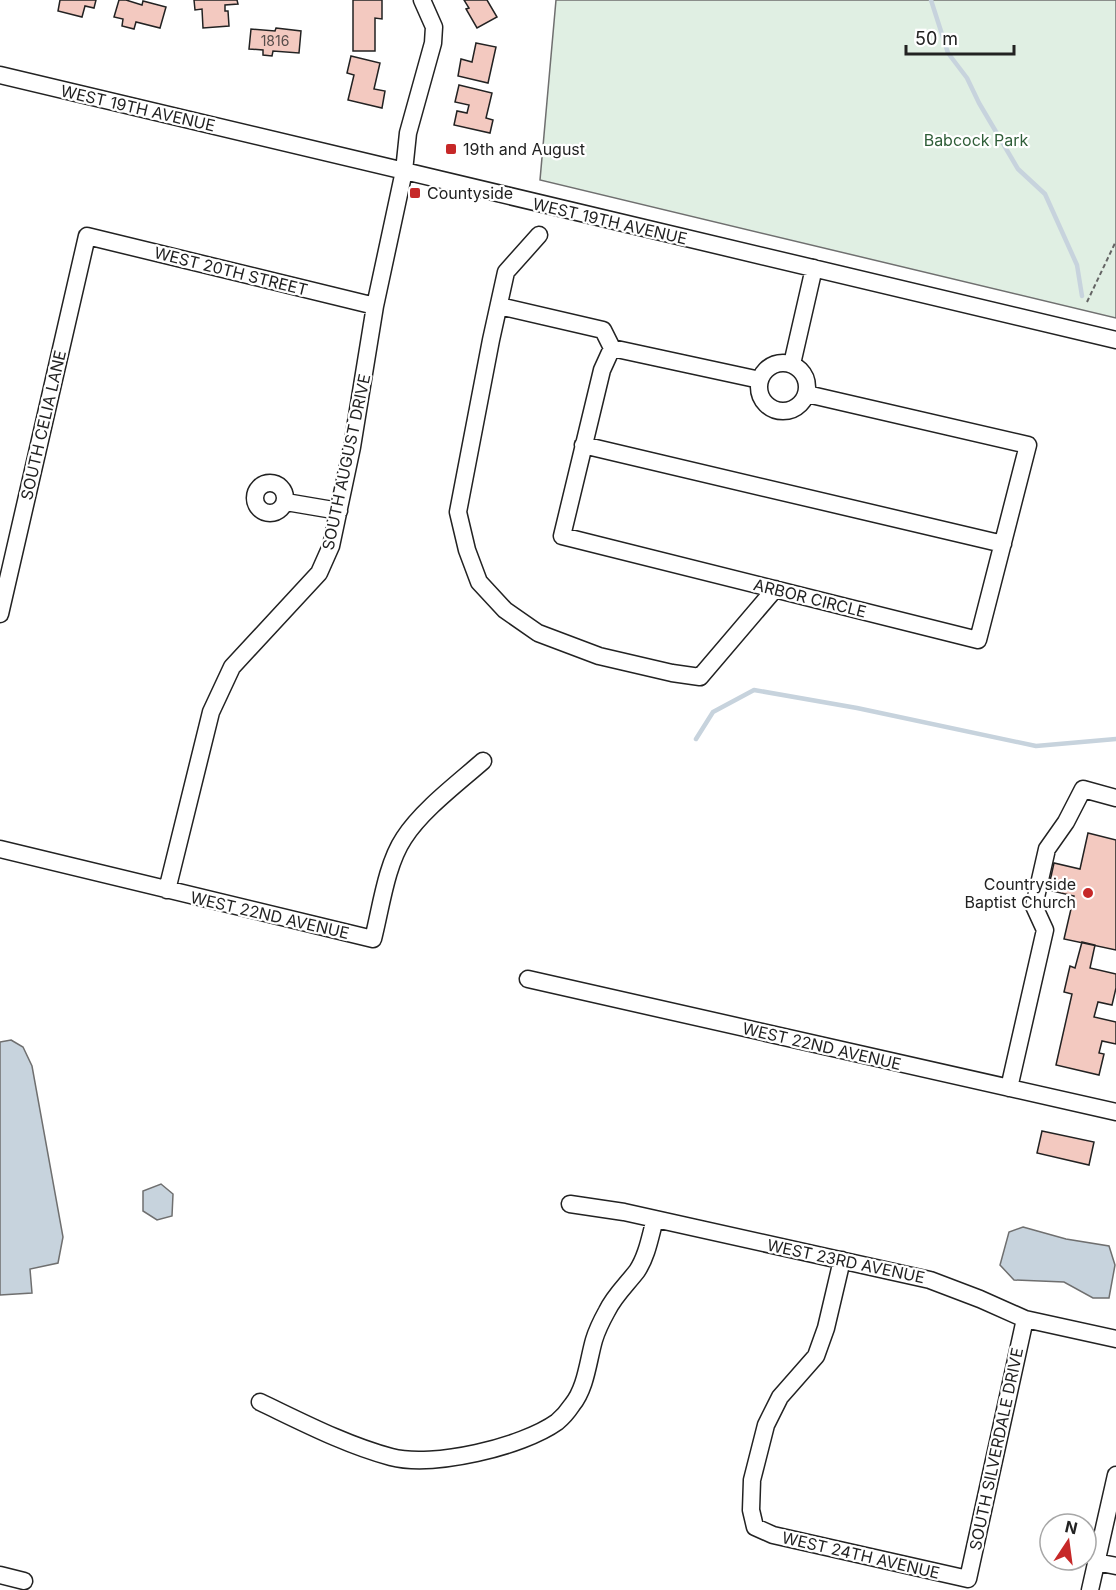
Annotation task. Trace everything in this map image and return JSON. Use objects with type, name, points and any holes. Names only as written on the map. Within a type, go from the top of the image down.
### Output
[{"type":"street","name":"SOUTH AUGUST DRIVE","points":[[167,891],[211,712],[232,667],[319,573],[331,546],[375,306],[404,171],[408,133],[433,43],[434,27],[422,0]]},
{"type":"street","name":"WEST 19TH AVENUE","points":[[0,75],[1116,339]]},
{"type":"street","points":[[539,235],[507,272],[458,512],[467,550],[479,582],[505,610],[538,633],[599,656],[700,677],[775,589]]},
{"type":"street","name":"WEST 20TH STREET","points":[[87,236],[375,306]]},
{"type":"street","name":"SOUTH CELIA LANE","points":[[0,614],[87,236]]},
{"type":"street","points":[[792,364],[814,268]]},
{"type":"street","points":[[499,306],[603,330],[612,348],[760,380]]},
{"type":"street","name":"ARBOR CIRCLE","points":[[612,348],[602,370],[562,536],[978,640],[1028,445],[807,394]]},
{"type":"street","points":[[776,363],[792,364],[804,373],[807,380],[807,394],[792,410],[776,410],[764,402],[760,395],[760,380],[763,373],[776,363]]},
{"type":"street","points":[[583,445],[1003,544]]},
{"type":"street","points":[[286,502],[339,511]]},
{"type":"street","name":"WEST 22ND AVENUE","points":[[0,849],[374,939],[392,861],[404,838],[432,807],[483,761]]},
{"type":"street","points":[[1009,1088],[1045,930],[1034,906],[1047,849],[1066,822],[1083,789],[1116,798]]},
{"type":"street","name":"WEST 22ND AVENUE","points":[[528,979],[1116,1112]]},
{"type":"street","name":"WEST 23RD AVENUE","points":[[570,1204],[655,1220],[930,1280],[1025,1319],[1116,1339]]},
{"type":"street","points":[[260,1402],[357,1445],[391,1457],[410,1460],[467,1454],[535,1435],[559,1421],[574,1403],[608,1308],[638,1269],[655,1220]]},
{"type":"street","name":"WEST 24TH AVENUE","points":[[842,1260],[826,1328],[816,1356],[780,1397],[766,1425],[752,1480],[751,1510],[755,1527],[773,1535],[968,1579]]},
{"type":"street","name":"SOUTH SILVERDALE DRIVE","points":[[968,1579],[1025,1319]]},
{"type":"street","points":[[1098,1553],[1116,1475]]},
{"type":"street","points":[[1098,1562],[1116,1566]]},
{"type":"street","points":[[1090,1590],[1094,1572]]},
{"type":"street","points":[[0,1575],[24,1581]]},
{"type":"path","points":[[1087,302],[1116,241]]},
{"type":"green space","name":"Babcock Park","points":[[556,0],[1116,0],[1116,318],[540,180]]},
{"type":"shaded area","points":[[11,1040],[23,1047],[32,1066],[63,1237],[58,1263],[30,1269],[32,1293],[0,1295],[0,1042]]},
{"type":"shaded area","points":[[161,1184],[173,1194],[172,1216],[157,1220],[143,1211],[143,1191]]},
{"type":"shaded area","points":[[1023,1227],[1066,1239],[1109,1246],[1115,1265],[1109,1298],[1093,1298],[1064,1282],[1014,1280],[1000,1265],[1009,1232]]},
{"type":"building","points":[[60,0],[96,0],[94,8],[85,6],[82,17],[58,11]]},
{"type":"building","points":[[119,0],[142,5],[143,1],[166,7],[160,28],[136,22],[134,29],[122,26],[123,19],[114,17]]},
{"type":"building","points":[[194,0],[237,0],[238,4],[225,5],[225,11],[228,11],[229,26],[203,28],[202,9],[195,10]]},
{"type":"building","points":[[353,0],[382,0],[382,19],[375,18],[375,51],[353,51]]},
{"type":"building","points":[[464,0],[487,0],[497,17],[477,28],[466,9],[469,8]]},
{"type":"building","points":[[276,28],[301,31],[299,53],[273,51],[272,56],[263,55],[263,50],[249,49],[251,29],[275,31]]},
{"type":"building","points":[[476,43],[496,47],[488,83],[458,76],[461,59],[472,62]]},
{"type":"building","points":[[351,56],[380,63],[374,89],[385,91],[382,108],[348,100],[354,75],[347,73]]},
{"type":"building","points":[[459,85],[492,93],[486,118],[493,120],[490,133],[454,125],[457,111],[467,113],[469,105],[455,102]]},
{"type":"building","name":"Countryside Baptist Church","points":[[1088,833],[1116,840],[1116,950],[1064,939],[1074,896],[1048,890],[1054,863],[1080,869]]},
{"type":"building","points":[[1082,942],[1095,945],[1090,968],[1116,974],[1112,1005],[1098,1002],[1094,1017],[1116,1022],[1116,1044],[1102,1041],[1099,1053],[1104,1054],[1099,1075],[1056,1065],[1072,994],[1064,992],[1070,966],[1075,968]]},
{"type":"building","points":[[1042,1131],[1094,1142],[1089,1165],[1037,1153]]},
{"type":"waterway","points":[[931,0],[948,53],[967,78],[1018,169],[1045,194],[1077,265],[1082,296]]},
{"type":"waterway","points":[[696,739],[713,712],[754,690],[857,708],[1036,746],[1116,739]]},
{"type":"place","name":"19th and August","points":[[451,149]]},
{"type":"place","name":"Countyside","points":[[415,193]]},
{"type":"place","name":"Countryside Baptist Church","points":[[1088,893]]}]
